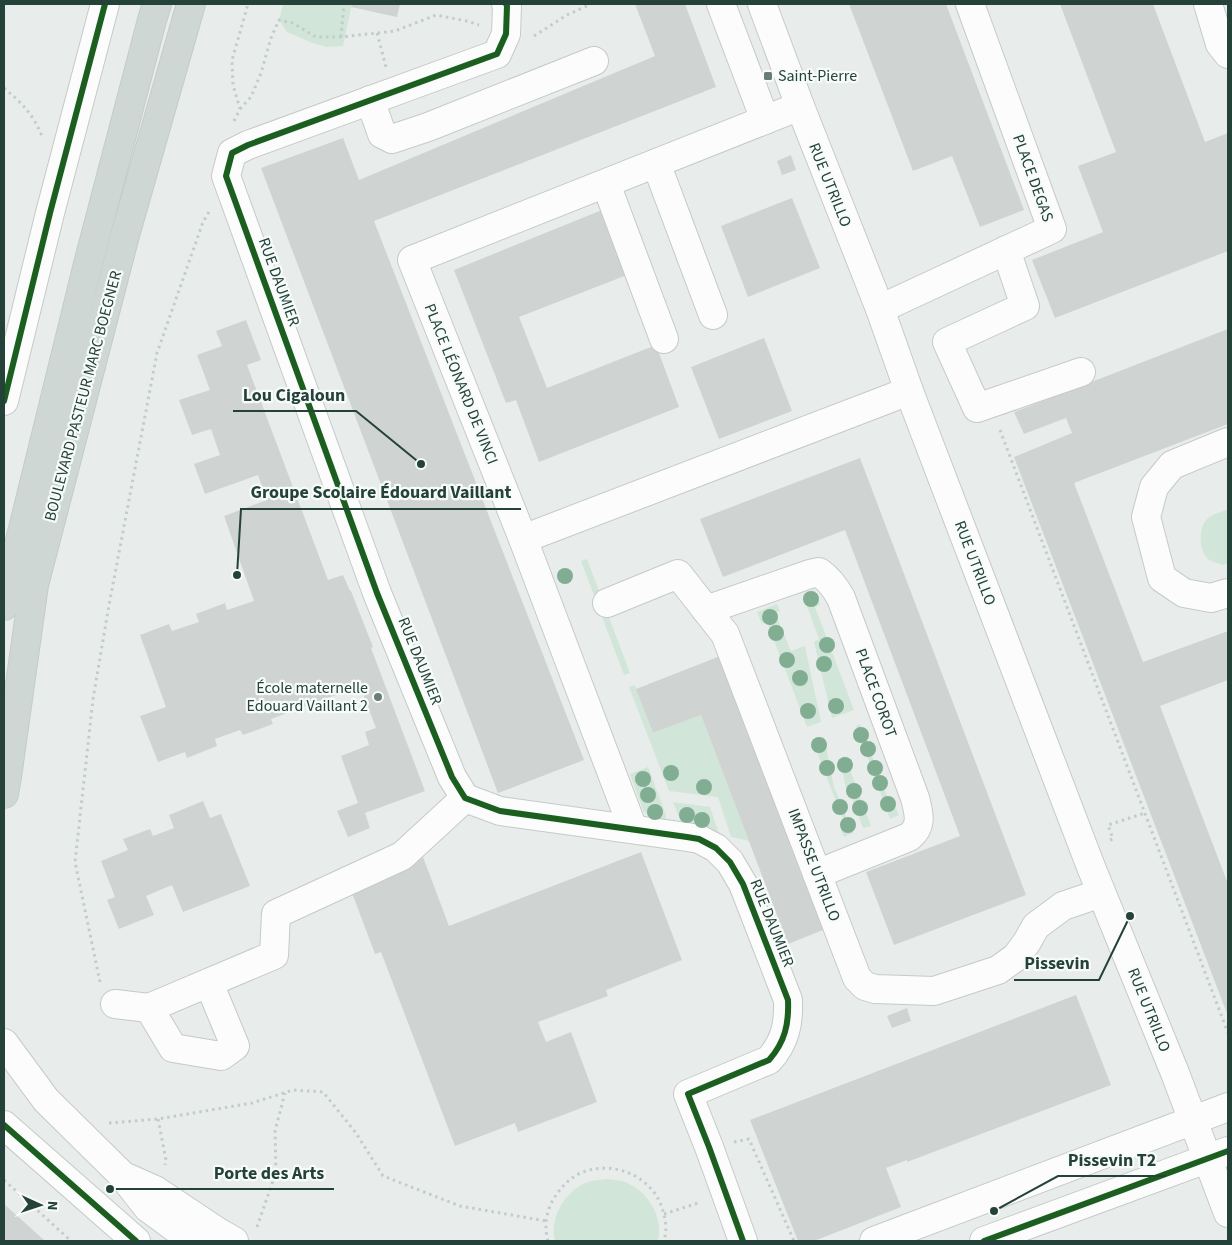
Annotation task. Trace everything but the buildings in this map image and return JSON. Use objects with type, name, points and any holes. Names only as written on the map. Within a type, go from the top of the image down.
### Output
[{"type":"main road","name":"BOULEVARD PASTEUR MARC BOEGNER","points":[[4,606],[88,264],[157,4]]},
{"type":"main road","name":"BOULEVARD PASTEUR MARC BOEGNER","points":[[4,794],[34,585],[140,177],[191,4]]},
{"type":"street","points":[[4,401],[50,213],[105,4]]},
{"type":"street","points":[[227,179],[226,176],[232,153],[248,145],[497,54],[506,34],[506,4]]},
{"type":"street","points":[[721,4],[765,120]]},
{"type":"street","name":"RUE UTRILLO","points":[[762,4],[880,309],[909,391],[1101,893],[1193,1120],[1218,1155],[1228,1213]]},
{"type":"street","name":"PLACE DEGAS","points":[[880,309],[1052,229],[970,4]]},
{"type":"street","points":[[1208,4],[1220,44],[1228,54]]},
{"type":"street","points":[[382,96],[382,134],[392,139],[428,127],[594,61]]},
{"type":"street","name":"PLACE LÉONARD DE VINCI","points":[[523,539],[412,260],[800,106]]},
{"type":"street","points":[[656,163],[713,315]]},
{"type":"street","name":"RUE DAUMIER","points":[[227,179],[377,593],[452,777],[465,798],[500,811],[687,836],[716,848],[730,862],[743,884],[788,1000],[789,1015],[785,1033],[778,1050],[769,1060],[688,1094],[713,1156],[743,1241]]},
{"type":"street","points":[[606,184],[664,339]]},
{"type":"street","points":[[1006,250],[1025,306],[947,342],[977,408],[1081,372]]},
{"type":"street","points":[[633,830],[523,539],[909,391]]},
{"type":"street","points":[[1228,442],[1172,465],[1154,487],[1146,517],[1162,578],[1184,593],[1211,598],[1228,593]]},
{"type":"street","name":"PLACE COROT","points":[[706,610],[819,572],[835,587],[841,598],[915,798],[919,819],[915,832],[909,837],[817,874]]},
{"type":"street","name":"IMPASSE UTRILLO","points":[[606,603],[678,574],[725,634],[857,978],[865,986],[875,989],[934,990],[998,970],[1016,957],[1036,926],[1063,906],[1101,893]]},
{"type":"street","points":[[115,1004],[149,1008],[274,955],[276,914],[402,856],[465,798]]},
{"type":"street","points":[[149,1008],[173,1048],[220,1056],[235,1046],[209,982]]},
{"type":"street","points":[[4,1043],[46,1100],[122,1175],[148,1208],[193,1241]]},
{"type":"street","points":[[4,1074],[46,1100]]},
{"type":"street","points":[[874,1241],[1228,1107]]},
{"type":"street","points":[[4,1125],[136,1241]]},
{"type":"street","points":[[984,1241],[1218,1155]]},
{"type":"street","points":[[122,1175],[155,1190],[218,1232],[245,1234]]},
{"type":"path","points":[[240,109],[233,85],[232,60],[248,4]]},
{"type":"path","points":[[341,37],[344,4]]},
{"type":"path","points":[[232,125],[240,109],[252,96],[271,38],[279,20],[293,23],[316,37],[341,37],[395,31],[436,15],[467,21],[526,41],[567,15],[591,4]]},
{"type":"path","points":[[377,33],[382,96]]},
{"type":"path","points":[[4,88],[35,119],[44,139]]},
{"type":"path","points":[[115,1004],[102,991],[74,862],[93,699],[109,605],[158,353],[203,222],[227,179]]},
{"type":"path","points":[[990,403],[1228,1033]]},
{"type":"path","points":[[1105,842],[1113,839],[1108,825],[1145,813]]},
{"type":"path","points":[[106,1123],[158,1119],[252,1103],[292,1090],[324,1092],[356,1133],[382,1176],[460,1206],[546,1221]]},
{"type":"path","points":[[245,1234],[276,1172],[275,1131],[285,1093]]},
{"type":"path","points":[[158,1119],[166,1160],[164,1171]]},
{"type":"path","points":[[733,1142],[748,1138],[794,1241]]},
{"type":"path","points":[[548,1241],[546,1221],[550,1206],[558,1192],[582,1172],[598,1168],[629,1172],[642,1180],[654,1192],[666,1220],[666,1236],[664,1241]]},
{"type":"path","points":[[4,1180],[71,1241]]},
{"type":"path","points":[[664,1214],[707,1200]]},
{"type":"green space","points":[[283,4],[352,4],[343,46],[327,47],[312,43],[287,32],[279,20]]},
{"type":"green space","points":[[1228,509],[1228,563],[1223,565],[1205,556],[1201,545],[1201,533],[1207,519],[1214,514]]},
{"type":"green space","points":[[587,559],[630,673],[624,675],[581,561]]},
{"type":"green space","points":[[814,590],[820,605],[815,607],[854,710],[832,718],[814,642],[819,639],[803,595]]},
{"type":"green space","points":[[777,604],[780,611],[775,613],[791,651],[805,646],[821,722],[807,727],[767,622],[762,624],[757,612]]},
{"type":"green space","points":[[635,685],[653,733],[701,715],[749,841],[731,837],[718,797],[669,791],[629,687]]},
{"type":"green space","points":[[860,724],[891,807],[895,806],[899,815],[890,819],[856,726]]},
{"type":"green space","points":[[824,737],[834,787],[853,833],[844,837],[841,830],[846,827],[813,742]]},
{"type":"green space","points":[[845,756],[871,826],[863,828],[850,792],[847,792],[840,759]]},
{"type":"green space","points":[[648,767],[666,815],[666,823],[651,819],[643,810],[630,774]]},
{"type":"green space","points":[[673,802],[710,807],[721,840],[682,824]]},
{"type":"green space","points":[[607,1179],[622,1181],[631,1185],[646,1197],[656,1213],[659,1232],[658,1241],[555,1241],[554,1232],[557,1213],[567,1197],[582,1185],[591,1181]]},
{"type":"cycle path","points":[[4,401],[50,213],[105,4]]},
{"type":"cycle path","points":[[506,4],[506,34],[497,54],[248,145],[232,153],[226,176],[377,593],[452,777],[465,798],[500,811],[699,839],[716,848],[730,862],[743,884],[788,1000],[787,1025],[779,1046],[769,1060],[688,1094],[743,1241]]},
{"type":"cycle path","points":[[4,1125],[136,1241]]},
{"type":"cycle path","points":[[984,1241],[1228,1151]]},
{"type":"place","name":"Saint-Pierre","points":[[768,76]]},
{"type":"place","name":"Lou Cigaloun","points":[[421,464]]},
{"type":"place","name":"Groupe Scolaire Édouard Vaillant","points":[[237,575]]},
{"type":"place","name":"École maternelle Edouard Vaillant 2","points":[[378,697]]},
{"type":"place","name":"Pissevin","points":[[1130,916]]},
{"type":"place","name":"Porte des Arts","points":[[110,1189]]},
{"type":"place","name":"Pissevin T2","points":[[994,1211]]}]
